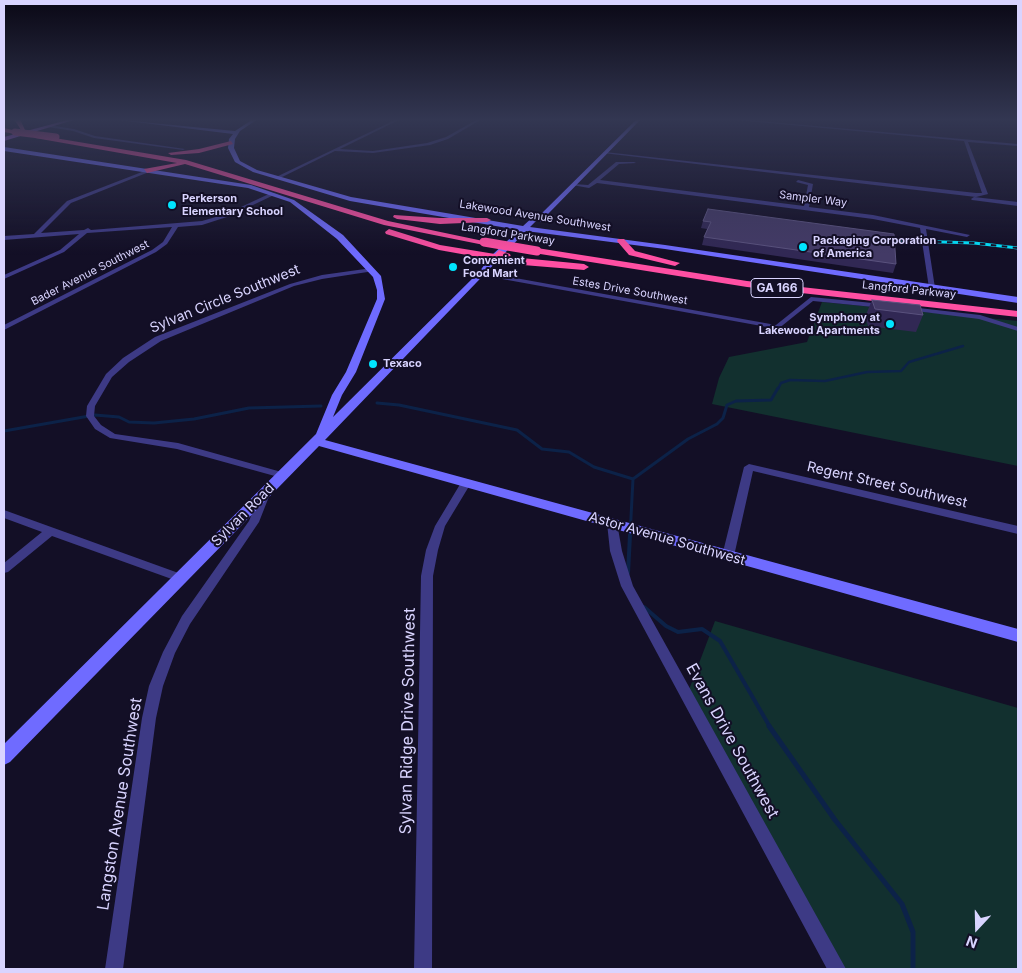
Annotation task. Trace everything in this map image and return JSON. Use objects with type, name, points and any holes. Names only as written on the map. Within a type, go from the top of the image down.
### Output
[{"type":"highway","points":[[147,171],[159,164]]},
{"type":"highway","points":[[147,171],[177,164]]},
{"type":"highway","name":"Langford Parkway","points":[[214,164],[316,202],[412,230],[743,280],[1018,314]]},
{"type":"highway","name":"Langford Parkway","points":[[215,164],[408,223],[488,240]]},
{"type":"highway","points":[[316,202],[410,240],[502,256],[743,280]]},
{"type":"highway","points":[[346,205],[402,218],[488,220]]},
{"type":"highway","points":[[623,245],[638,244]]},
{"type":"highway","points":[[623,245],[645,257],[743,280]]},
{"type":"highway","name":"Langford Parkway","points":[[743,280],[1018,306]]},
{"type":"street","points":[[104,164],[244,185],[292,201],[340,237],[372,270],[380,283],[381,299],[351,372],[337,395],[318,440]]},
{"type":"street","name":"Lakewood Avenue Southwest","points":[[241,164],[246,168],[276,178],[350,199],[443,218],[488,220],[623,245]]},
{"type":"street","points":[[276,178],[305,164]]},
{"type":"street","name":"Sylvan Road","points":[[4,756],[482,274],[595,164]]},
{"type":"street","points":[[596,182],[616,164]]},
{"type":"street","points":[[645,164],[806,182],[811,184],[806,208]]},
{"type":"street","points":[[705,164],[982,195],[986,192],[975,164]]},
{"type":"street","points":[[37,234],[69,202],[147,171]]},
{"type":"street","points":[[814,177],[872,187],[1018,204]]},
{"type":"street","name":"Sampler Way","points":[[574,185],[589,187],[596,182],[806,208],[873,217],[967,235]]},
{"type":"street","points":[[4,238],[88,230],[176,225],[220,219],[273,194]]},
{"type":"street","name":"Lakewood Avenue Southwest","points":[[473,220],[530,228]]},
{"type":"street","name":"Bader Avenue Southwest","points":[[4,328],[154,251],[165,243],[176,225]]},
{"type":"street","points":[[923,228],[932,288]]},
{"type":"street","points":[[4,277],[62,250],[88,230]]},
{"type":"street","points":[[638,244],[1018,300]]},
{"type":"street","name":"Sylvan Circle Southwest","points":[[282,475],[178,446],[113,436],[98,427],[90,416],[91,406],[109,376],[126,360],[158,339],[292,285],[326,276],[372,270]]},
{"type":"street","name":"Estes Drive Southwest","points":[[482,274],[775,327],[778,327],[811,299],[976,316],[992,319],[1018,329]]},
{"type":"street","points":[[337,395],[341,403],[352,405],[349,385],[351,372]]},
{"type":"street","points":[[349,385],[361,387],[372,385]]},
{"type":"street","name":"Astor Avenue Southwest","points":[[318,440],[466,483],[1018,636]]},
{"type":"street","name":"Regent Street Southwest","points":[[728,556],[749,466],[1018,530]]},
{"type":"street","name":"Sylvan Ridge Drive Southwest","points":[[422,969],[427,576],[432,550],[440,526],[466,483]]},
{"type":"street","name":"Langston Avenue Southwest","points":[[114,969],[149,718],[156,686],[169,652],[186,620],[254,522],[265,493]]},
{"type":"street","points":[[4,514],[180,578]]},
{"type":"street","name":"Evans Drive Southwest","points":[[612,523],[616,551],[627,586],[837,969]]},
{"type":"street","points":[[4,569],[51,532]]},
{"type":"green space","points":[[822,302],[1018,321],[1018,466],[712,404],[719,378],[729,357],[807,342]]},
{"type":"green space","points":[[715,621],[1018,708],[1018,969],[842,969],[687,695]]},
{"type":"building","name":"Packaging Corporation of America","points":[[708,209],[894,234],[896,264],[704,237],[711,222],[703,221]]},
{"type":"building","points":[[872,300],[920,305],[923,315],[875,309]]},
{"type":"waterway","points":[[778,389],[781,383],[790,380],[825,381],[867,372],[901,371],[909,362],[963,346]]},
{"type":"waterway","points":[[633,479],[688,439],[717,424],[723,418],[727,405],[736,401],[771,400],[778,388]]},
{"type":"waterway","points":[[377,403],[399,405],[517,430],[542,449],[569,452],[594,467],[633,479]]},
{"type":"waterway","points":[[4,431],[95,415],[119,417],[129,422],[154,423],[194,419],[249,408],[321,406]]},
{"type":"waterway","points":[[630,536],[633,479]]},
{"type":"waterway","points":[[628,573],[630,535]]},
{"type":"waterway","points":[[644,607],[666,626],[678,632],[702,629],[720,641],[770,727]]},
{"type":"waterway","points":[[769,726],[835,820],[902,904],[913,932],[913,969]]},
{"type":"railway","points":[[881,240],[974,243],[1018,248]]},
{"type":"place","name":"Perkerson Elementary School","points":[[172,205]]},
{"type":"place","name":"Packaging Corporation of America","points":[[803,247]]},
{"type":"place","name":"Convenient Food Mart","points":[[453,267]]},
{"type":"place","name":"Symphony at Lakewood Apartments","points":[[890,324]]},
{"type":"place","name":"Texaco","points":[[373,364]]}]
